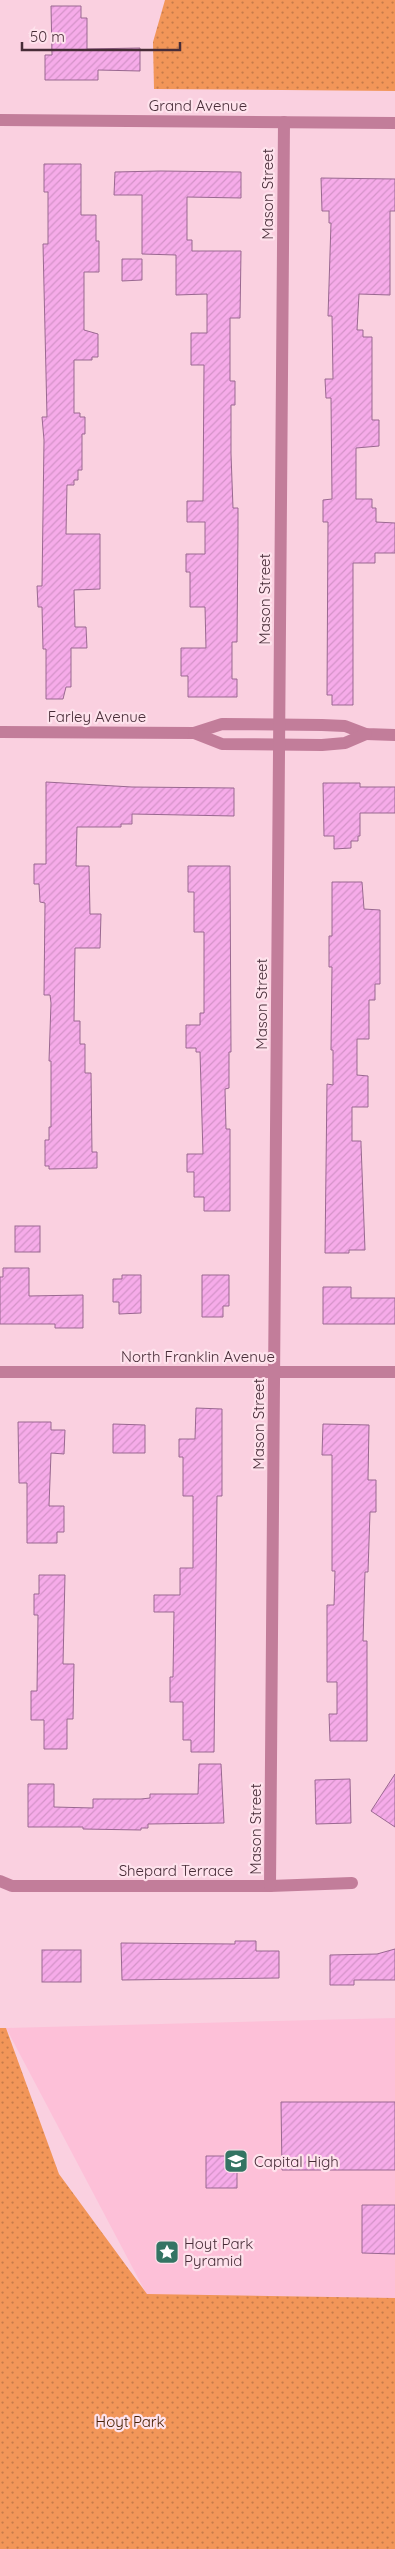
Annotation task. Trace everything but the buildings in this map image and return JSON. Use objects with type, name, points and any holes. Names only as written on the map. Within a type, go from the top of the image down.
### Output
[{"type":"street","name":"Grand Avenue","points":[[0,120],[395,124]]},
{"type":"street","name":"Mason Street","points":[[270,1886],[284,122]]},
{"type":"street","name":"Farley Avenue","points":[[0,732],[194,733],[222,724],[280,724],[345,726],[366,734],[395,735]]},
{"type":"street","name":"Farley Avenue","points":[[194,733],[222,744],[279,745],[345,743],[366,734]]},
{"type":"street","name":"North Franklin Avenue","points":[[0,1372],[395,1372]]},
{"type":"street","name":"Shepard Terrace","points":[[0,1881],[12,1886],[270,1886],[352,1883]]},
{"type":"shaded area","name":"Capital High","points":[[395,2018],[395,2298],[147,2295],[6,2028]]},
{"type":"green space","points":[[165,0],[395,0],[395,91],[154,89],[153,42]]},
{"type":"green space","name":"Hoyt Park","points":[[0,2028],[6,2028],[59,2174],[147,2294],[395,2298],[395,2549],[0,2549]]},
{"type":"place","name":"Capital High","points":[[236,2161]]},
{"type":"place","name":"Hoyt Park Pyramid","points":[[167,2252]]}]
